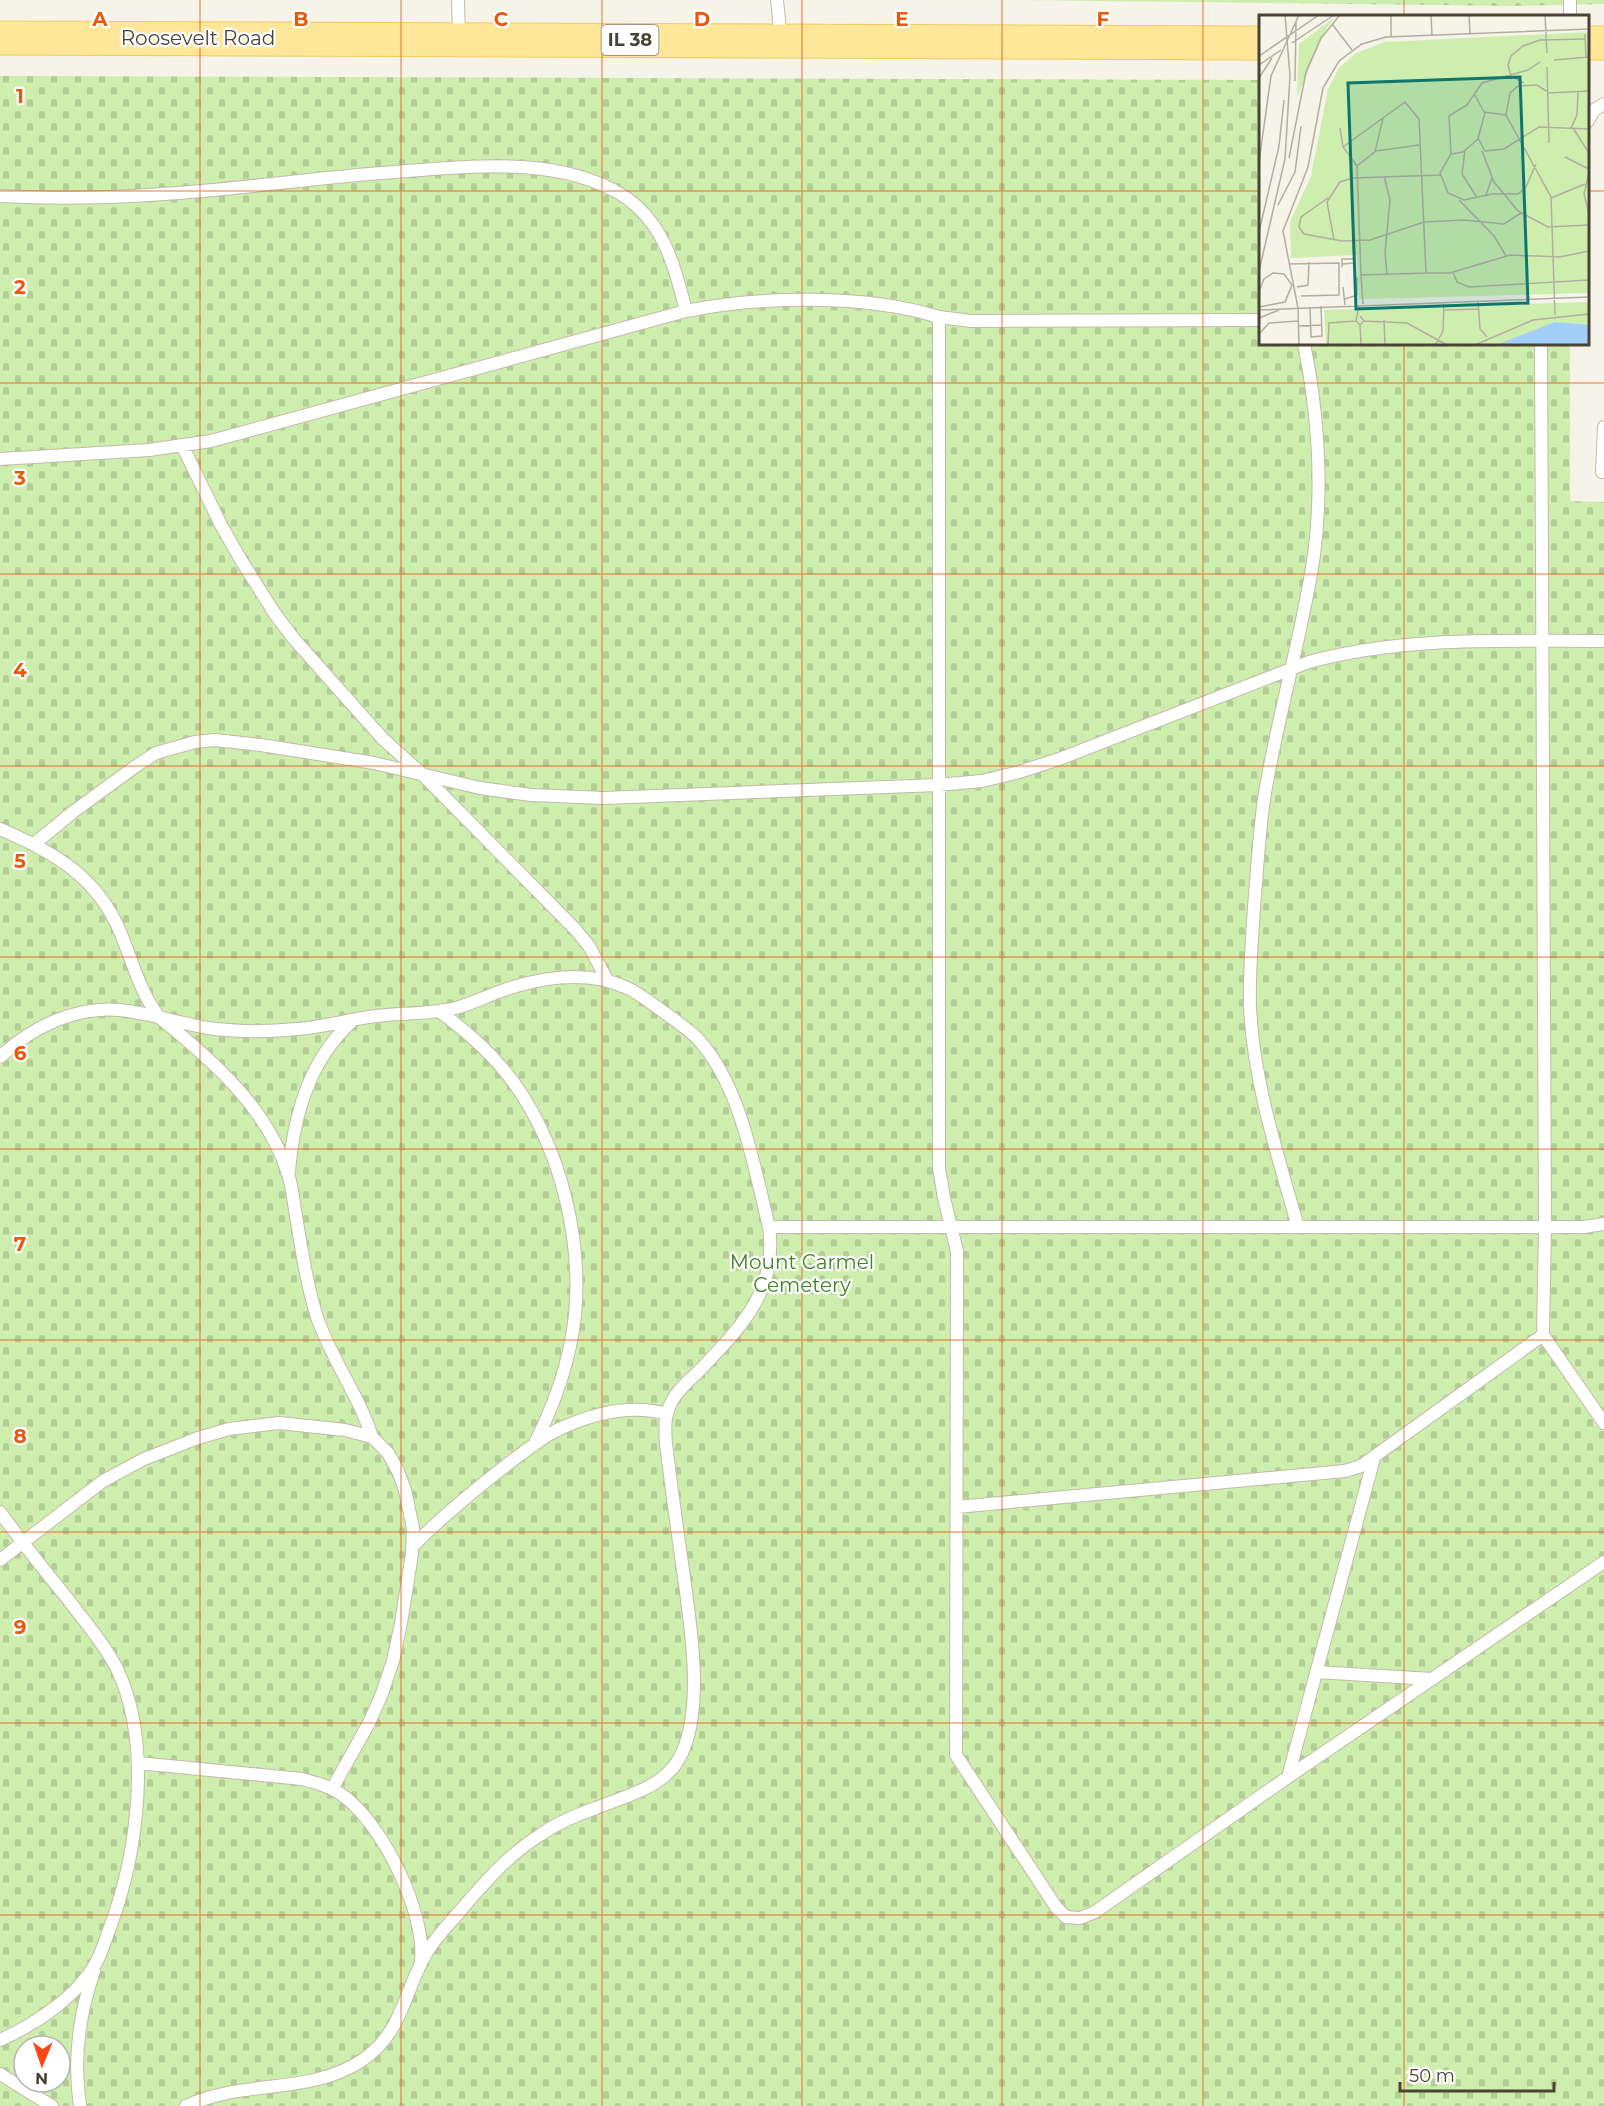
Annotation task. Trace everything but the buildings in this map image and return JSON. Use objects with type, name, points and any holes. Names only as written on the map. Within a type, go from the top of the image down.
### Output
[{"type":"main road","name":"Roosevelt Road","points":[[0,38],[1259,43]]},
{"type":"lane","points":[[458,0],[459,39]]},
{"type":"lane","points":[[777,0],[781,41]]},
{"type":"lane","points":[[1589,118],[1594,110],[1604,104]]},
{"type":"lane","points":[[0,196],[93,198],[138,196],[335,176],[477,167],[565,173],[614,192],[636,206],[649,218],[669,251],[686,311]]},
{"type":"lane","points":[[0,459],[138,451],[182,445],[244,432],[686,311],[756,301],[885,305],[939,317],[971,321],[1259,320]]},
{"type":"lane","points":[[939,317],[939,1168],[957,1251],[956,1755],[1061,1914],[1073,1919],[1095,1911],[1604,1562]]},
{"type":"lane","points":[[1298,1227],[1268,1120],[1258,1071],[1250,1007],[1253,921],[1264,800],[1308,592],[1317,517],[1316,420],[1304,345]]},
{"type":"lane","points":[[1541,345],[1544,641],[1545,1227],[1543,1335],[1604,1422]]},
{"type":"lane","points":[[1604,427],[1602,472],[1604,472]]},
{"type":"lane","points":[[182,445],[221,525],[275,614],[294,639],[383,739],[422,774],[575,929],[589,946],[607,980]]},
{"type":"lane","points":[[34,844],[73,812],[156,753],[195,742],[215,740],[261,745],[374,763],[480,789],[566,798],[938,785],[982,781],[1019,772],[1310,662],[1335,655],[1387,647],[1449,642],[1604,641]]},
{"type":"lane","points":[[0,828],[63,860],[98,893],[112,912],[143,993],[159,1017],[224,1073],[274,1141],[288,1174],[314,1307],[326,1340],[363,1411],[372,1437]]},
{"type":"lane","points":[[0,1056],[41,1027],[76,1013],[95,1010],[120,1010],[208,1028],[268,1031],[298,1029],[375,1016],[439,1011],[472,1003],[540,980],[584,977],[607,980],[626,987],[650,1002],[683,1026],[710,1054],[738,1114],[770,1227],[771,1264],[757,1299],[746,1318],[725,1344],[671,1401],[667,1414],[666,1444],[692,1657],[693,1683],[688,1738],[674,1768],[650,1787],[566,1820],[523,1846],[487,1880],[428,1951],[420,1965],[405,2005],[388,2036],[365,2059],[350,2069],[316,2080],[239,2089],[186,2106]]},
{"type":"lane","points":[[439,1011],[485,1050],[518,1087],[542,1131],[566,1202],[575,1261],[575,1318],[563,1373],[546,1421],[534,1445]]},
{"type":"lane","points":[[288,1174],[292,1137],[310,1080],[320,1059],[352,1021]]},
{"type":"lane","points":[[770,1227],[1584,1227],[1604,1224]]},
{"type":"lane","points":[[957,1507],[1345,1471],[1361,1466],[1374,1458],[1543,1335]]},
{"type":"lane","points":[[412,1547],[485,1481],[555,1431],[599,1414],[651,1409],[667,1414]]},
{"type":"lane","points":[[0,1560],[103,1481],[144,1459],[198,1438],[229,1430],[279,1423],[334,1428],[372,1437],[388,1453],[405,1490],[413,1528],[412,1547],[401,1623],[390,1669],[369,1723],[332,1789]]},
{"type":"lane","points":[[1288,1777],[1374,1458]]},
{"type":"lane","points":[[0,1512],[93,1631],[117,1668],[130,1710],[138,1762],[136,1817],[130,1855],[116,1912],[87,1991],[79,2034],[77,2075],[80,2106]]},
{"type":"lane","points":[[1316,1672],[1432,1679]]},
{"type":"lane","points":[[138,1762],[302,1779],[332,1789],[345,1797],[369,1823],[399,1870],[417,1914],[422,1936],[420,1965]]},
{"type":"lane","points":[[0,2040],[21,2031],[58,2005],[87,1976],[97,1961]]},
{"type":"lane","points":[[0,2074],[52,2106]]},
{"type":"green space","points":[[1012,0],[1604,0],[1604,4],[1515,6]]},
{"type":"green space","name":"Mount Carmel Cemetery","points":[[0,76],[1259,80],[1259,345],[1570,345],[1570,501],[1604,502],[1604,2106],[0,2106]]}]
